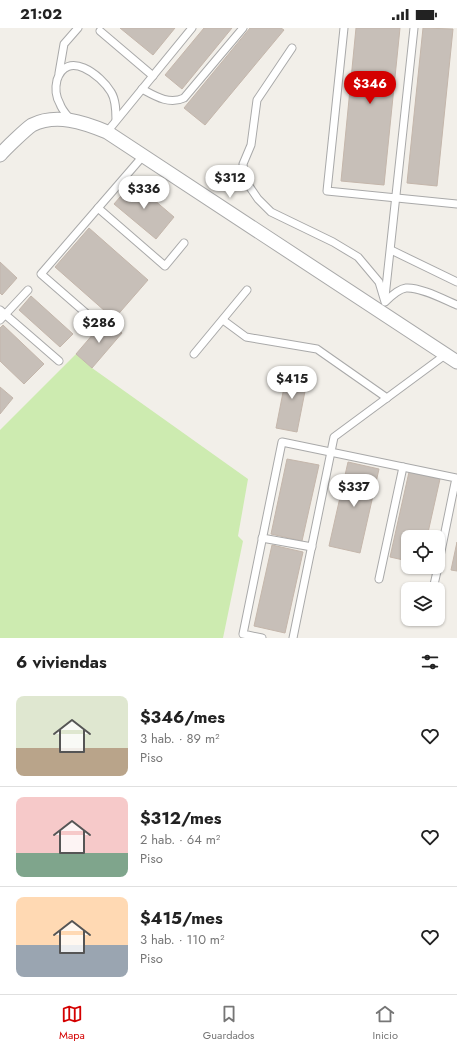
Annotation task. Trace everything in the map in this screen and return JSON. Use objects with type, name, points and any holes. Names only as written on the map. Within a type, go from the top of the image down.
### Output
[{"type":"street","points":[[0,155],[31,126],[49,120],[70,119],[107,132],[142,156],[384,308],[445,355],[457,362]]},
{"type":"lane","points":[[70,119],[60,105],[56,94],[56,83],[64,44],[78,28]]},
{"type":"lane","points":[[107,132],[192,28]]},
{"type":"lane","points":[[142,89],[162,100],[176,101],[184,98],[243,28]]},
{"type":"lane","points":[[344,28],[327,191],[457,204]]},
{"type":"lane","points":[[384,308],[414,28]]},
{"type":"lane","points":[[100,31],[153,76]]},
{"type":"lane","points":[[292,48],[256,100],[251,145],[243,164],[245,180],[258,199],[271,212],[333,242],[358,257],[379,282],[384,308]]},
{"type":"lane","points":[[59,74],[66,67],[75,66],[85,68],[96,75],[106,85],[112,94],[116,106],[116,120]]},
{"type":"lane","points":[[95,321],[41,274],[142,156]]},
{"type":"lane","points":[[98,208],[165,266],[184,243]]},
{"type":"lane","points":[[390,250],[457,282]]},
{"type":"lane","points":[[384,308],[393,294],[405,288],[424,291],[457,305]]},
{"type":"lane","points":[[0,320],[3,312],[28,290]]},
{"type":"lane","points":[[194,354],[247,290]]},
{"type":"lane","points":[[3,312],[59,361]]},
{"type":"lane","points":[[223,320],[246,338],[317,349],[387,398]]},
{"type":"lane","points":[[293,638],[334,437],[445,355]]},
{"type":"lane","points":[[262,638],[243,634],[282,442],[456,478],[445,532]]},
{"type":"lane","points":[[379,579],[403,467]]},
{"type":"lane","points":[[262,538],[312,548]]},
{"type":"green space","points":[[76,354],[92,368],[248,479],[238,536],[243,541],[223,638],[0,638],[0,430]]},
{"type":"building","points":[[120,28],[175,28],[153,55]]},
{"type":"building","points":[[204,28],[232,28],[182,89],[165,75]]},
{"type":"building","points":[[250,28],[281,28],[284,30],[205,125],[184,108]]},
{"type":"building","points":[[356,28],[400,28],[384,185],[341,181]]},
{"type":"building","points":[[423,28],[453,29],[437,186],[407,183]]},
{"type":"building","points":[[133,182],[174,217],[156,239],[114,204]]},
{"type":"building","points":[[89,228],[148,280],[114,319],[55,267]]},
{"type":"building","points":[[0,262],[17,278],[2,295],[0,293]]},
{"type":"building","points":[[31,296],[73,334],[60,347],[19,310]]},
{"type":"building","points":[[106,319],[122,333],[92,368],[76,354]]},
{"type":"building","points":[[3,325],[44,364],[24,384],[0,361],[0,328]]},
{"type":"building","points":[[288,367],[309,371],[297,432],[276,428]]},
{"type":"building","points":[[0,387],[13,398],[0,414]]},
{"type":"building","points":[[287,459],[319,465],[302,541],[271,534]]},
{"type":"building","points":[[348,462],[379,469],[360,553],[329,546]]},
{"type":"building","points":[[409,472],[440,479],[429,530],[401,530],[401,559],[390,557]]},
{"type":"building","points":[[457,542],[457,571],[451,570]]},
{"type":"building","points":[[272,545],[303,552],[285,633],[254,626]]}]
